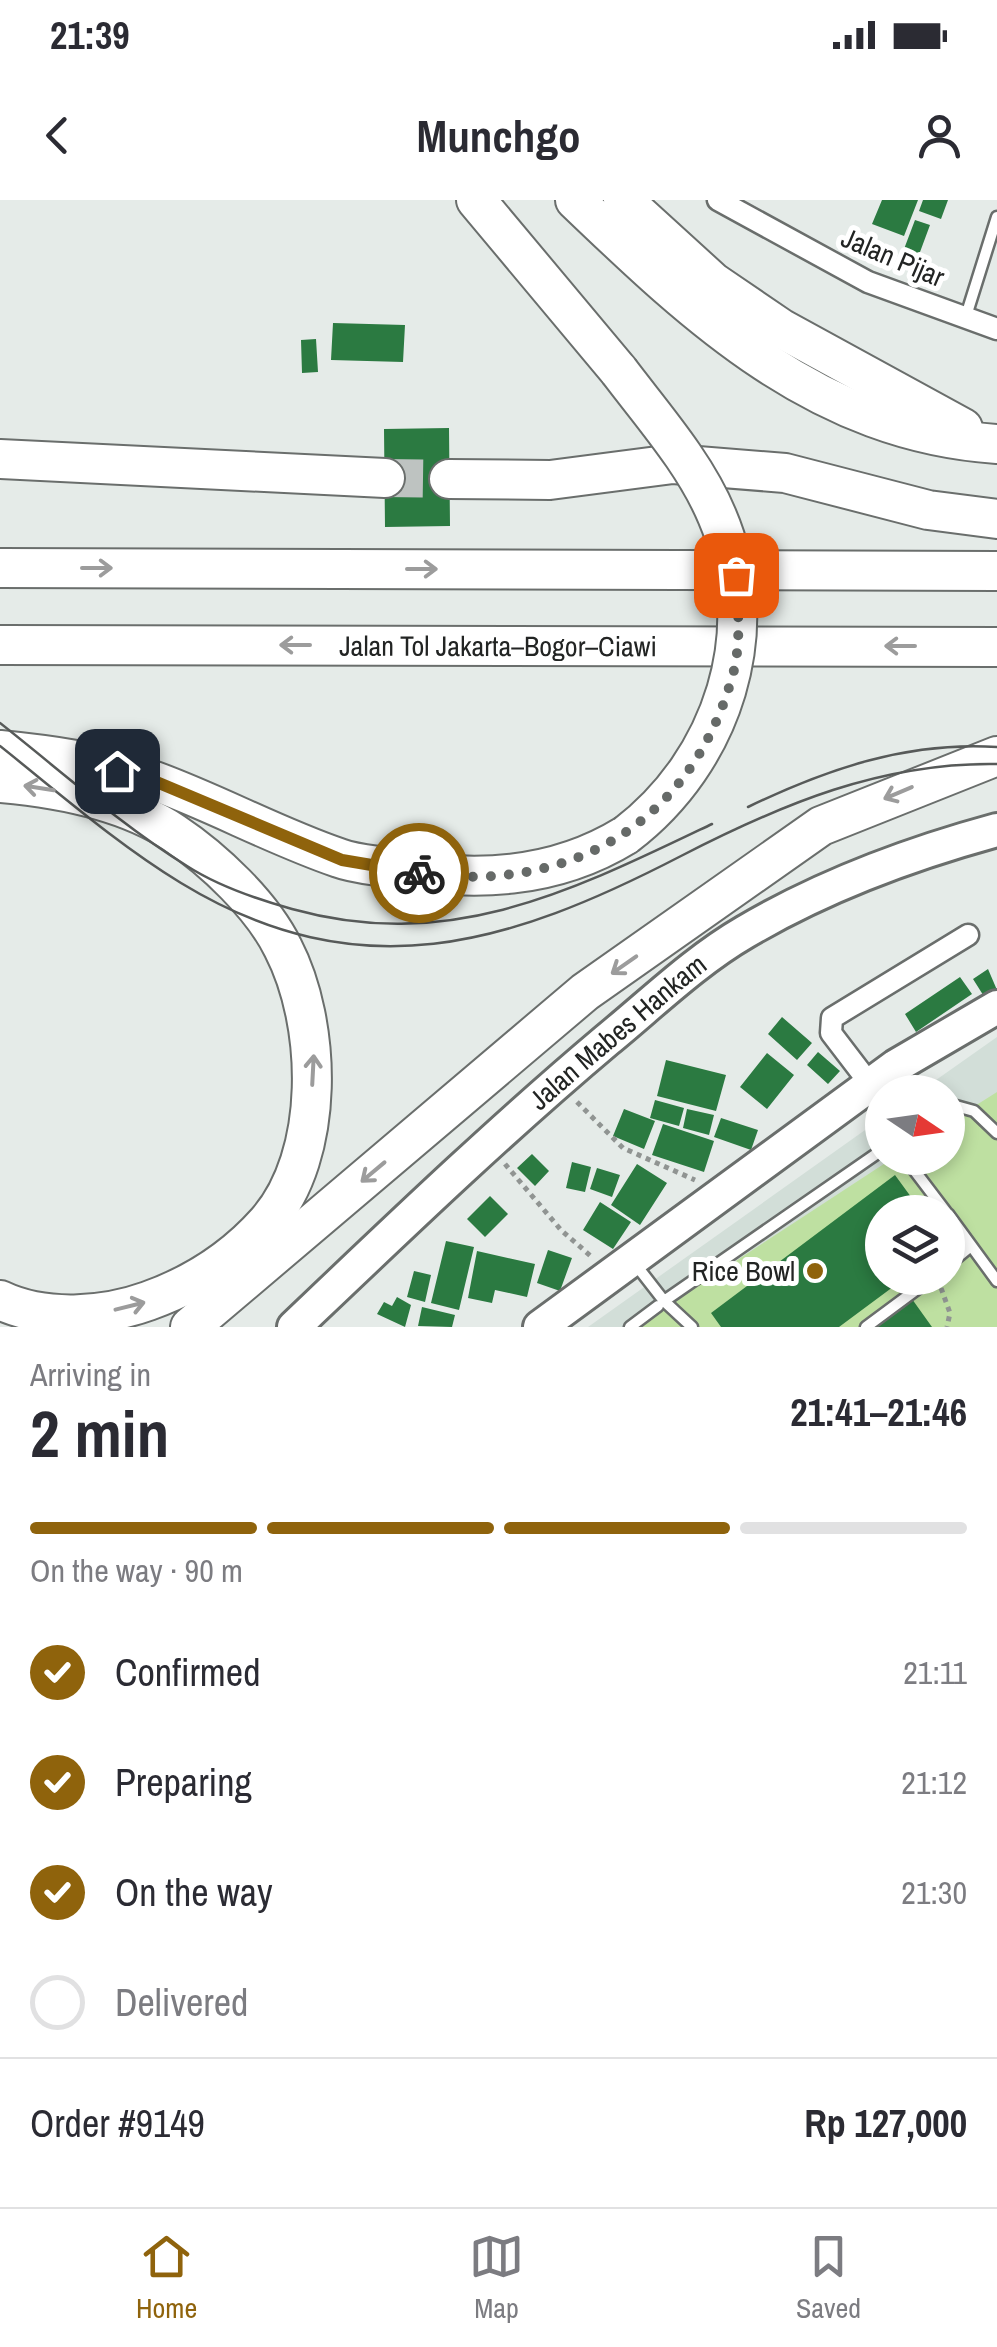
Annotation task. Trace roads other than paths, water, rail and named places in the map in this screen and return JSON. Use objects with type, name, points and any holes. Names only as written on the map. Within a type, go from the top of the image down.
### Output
[{"type":"highway","points":[[0,750],[56,756],[147,778],[342,860],[430,874],[488,877],[557,867],[594,854],[626,835],[678,784],[709,732],[732,680],[739,629],[736,575],[717,514],[676,446],[619,371],[476,200]]},
{"type":"highway","points":[[575,200],[689,304],[786,378],[867,416],[917,431],[994,444]]},
{"type":"highway","points":[[623,200],[713,282],[782,329],[994,444]]},
{"type":"highway","points":[[0,459],[385,478]]},
{"type":"highway","points":[[449,478],[550,480],[692,466],[784,473],[928,510],[997,519]]},
{"type":"highway","points":[[0,568],[997,571]]},
{"type":"highway","name":"Jalan Tol Jakarta–Bogor–Ciawi","points":[[0,645],[997,647]]},
{"type":"highway","points":[[190,1327],[585,992],[821,826],[995,758]]},
{"type":"highway","points":[[0,783],[38,786],[117,806],[172,832],[205,858],[245,898],[282,944],[302,993],[314,1049],[312,1104],[298,1165],[269,1220],[207,1274],[128,1308],[64,1315],[0,1300]]},
{"type":"main road","name":"Jalan Mabes Hankam","points":[[294,1327],[487,1143],[559,1080],[743,933],[837,886],[918,852],[997,830]]},
{"type":"main road","points":[[885,1075],[997,1007]]},
{"type":"main road","points":[[540,1327],[865,1088]]},
{"type":"street","name":"Jalan Pijar","points":[[718,200],[868,282],[997,329]]},
{"type":"street","points":[[865,1077],[831,1033],[832,1018],[968,934]]},
{"type":"lane","points":[[966,316],[997,217]]},
{"type":"lane","points":[[965,1108],[974,1111],[997,1133]]},
{"type":"lane","points":[[630,1327],[865,1162]]},
{"type":"lane","points":[[965,1238],[997,1281]]},
{"type":"lane","points":[[965,1251],[971,1246]]},
{"type":"lane","points":[[623,1268],[692,1327]]},
{"type":"lane","points":[[866,1327],[910,1295]]},
{"type":"tunnel","points":[[385,478],[449,479]]},
{"type":"tram line","points":[[0,723],[115,815],[199,873],[265,901],[350,921],[405,924],[509,908],[610,872],[712,824]]},
{"type":"tram line","points":[[0,746],[111,835],[181,883],[247,917],[310,937],[373,946],[434,944],[494,932],[555,913],[757,819],[834,790],[913,770],[997,764]]},
{"type":"tram line","points":[[748,807],[869,760],[932,748],[997,747]]},
{"type":"place","name":"Rice Bowl","points":[[815,1271]]}]
